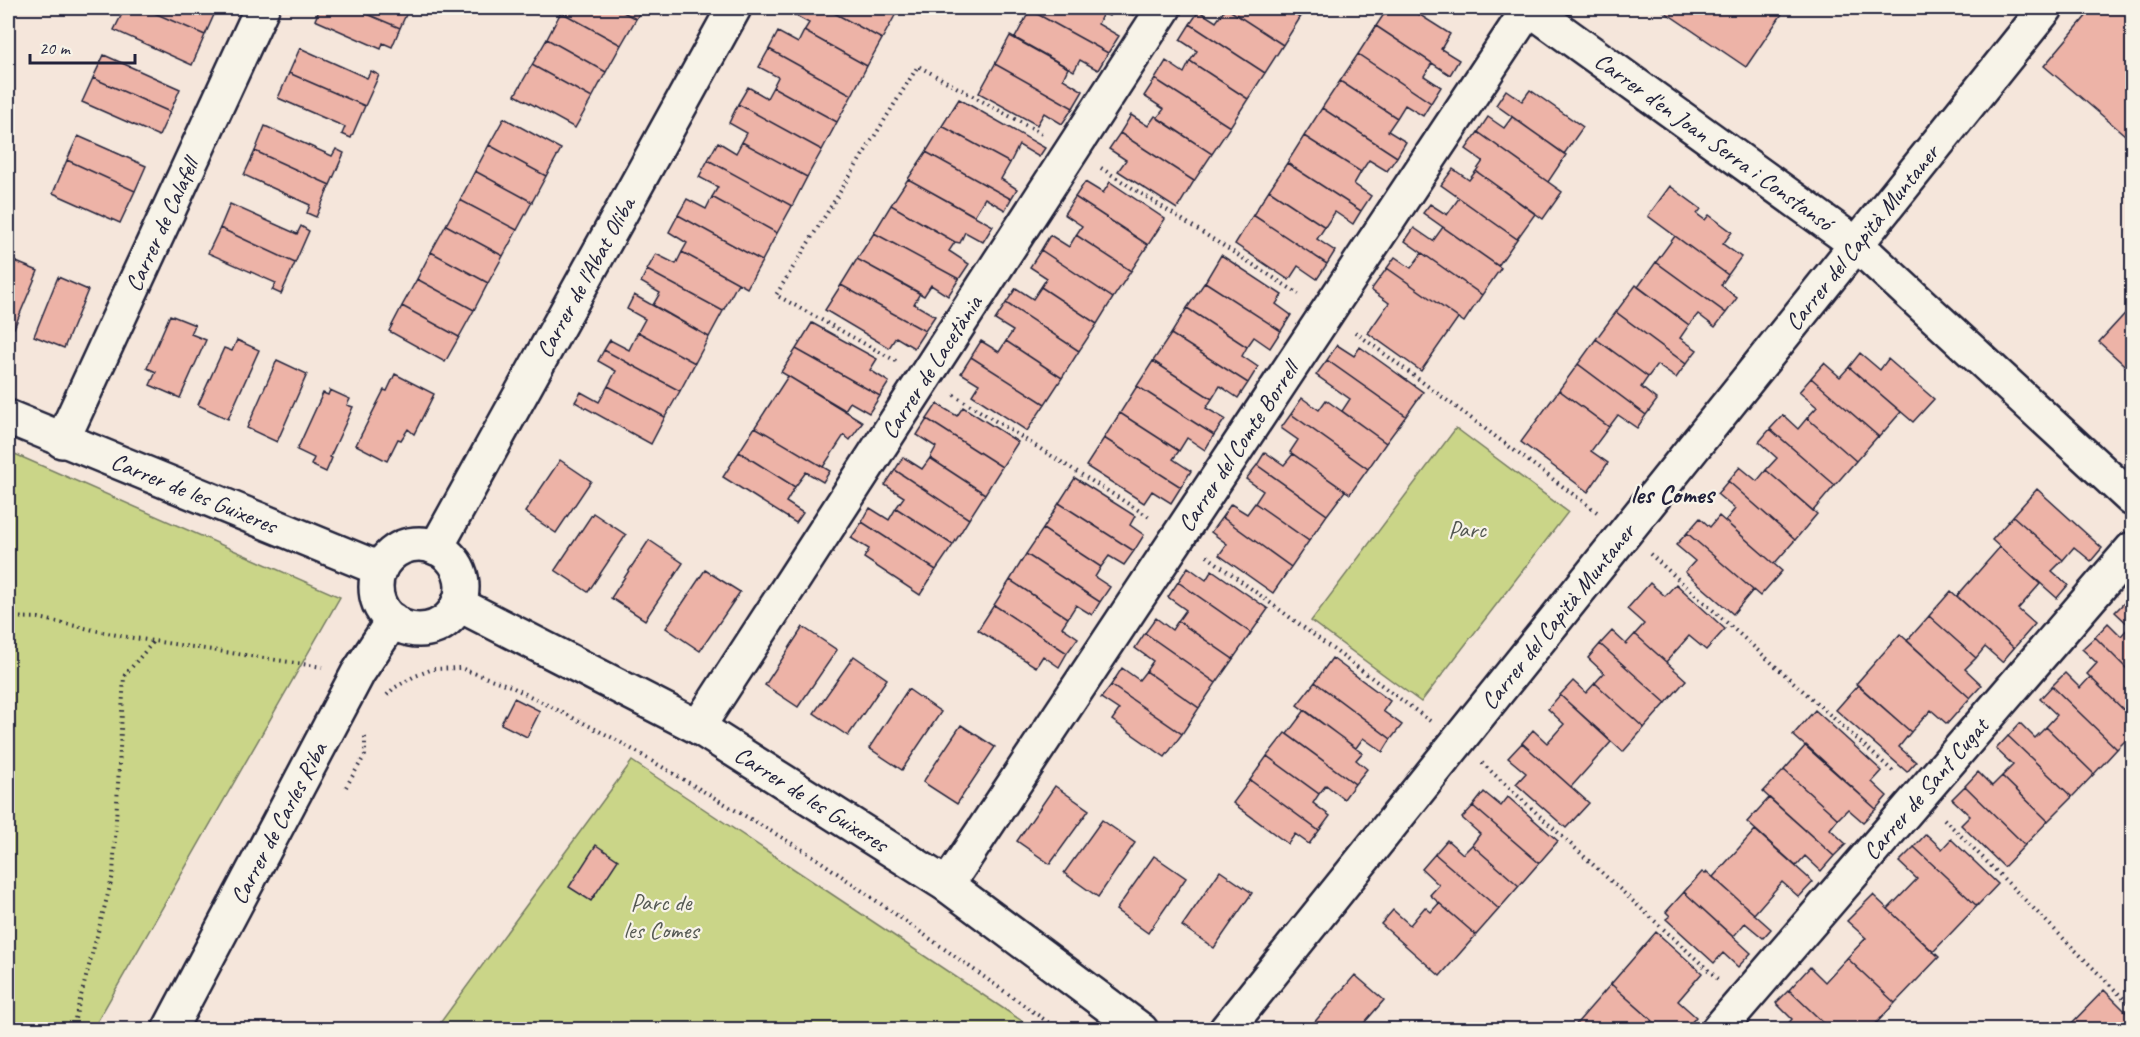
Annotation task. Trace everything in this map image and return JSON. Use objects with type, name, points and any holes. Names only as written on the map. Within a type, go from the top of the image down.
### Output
[{"type":"street","name":"Carrer de Calafell","points":[[62,441],[262,8]]},
{"type":"street","name":"Carrer de l'Abat Oliba","points":[[436,548],[734,8]]},
{"type":"street","name":"Carrer de Lacetània","points":[[698,727],[1164,8]]},
{"type":"street","name":"Carrer d'en Joan Serra i Constansó","points":[[1529,8],[1856,244],[2133,499]]},
{"type":"street","name":"Carrer del Comte Borrell","points":[[947,885],[1529,8]]},
{"type":"street","name":"Carrer del Capità Muntaner","points":[[1226,1029],[2046,8]]},
{"type":"street","name":"Carrer de les Guixeres","points":[[8,417],[380,569]]},
{"type":"street","points":[[421,544],[436,548],[449,556],[459,574],[461,589],[458,604],[449,617],[432,627],[421,630],[406,628],[385,613],[377,595],[377,579],[380,569],[388,556],[406,546],[421,544]]},
{"type":"street","name":"Carrer de Sant Cugat","points":[[1718,1029],[2133,549]]},
{"type":"street","name":"Carrer de les Guixeres","points":[[458,604],[698,727],[947,885],[1141,1029]]},
{"type":"street","name":"Carrer de Carles Riba","points":[[169,1029],[358,673],[393,620]]},
{"type":"path","points":[[1072,150],[918,66],[776,295],[925,376],[1179,535],[1457,741],[1742,1001]]},
{"type":"path","points":[[8,617],[39,618],[121,636],[358,673]]},
{"type":"path","points":[[72,1029],[113,875],[124,676],[154,641]]},
{"type":"path","points":[[383,701],[394,688],[433,669],[460,668],[510,686],[613,738],[813,856],[1059,1029]]},
{"type":"path","points":[[346,787],[365,755],[365,737],[369,728]]},
{"type":"green space","name":"Parc","points":[[1456,428],[1568,512],[1421,702],[1311,621]]},
{"type":"green space","points":[[8,451],[340,597],[93,1029],[8,1029]]},
{"type":"green space","name":"Parc de les Comes","points":[[632,761],[1034,1029],[435,1030]]},
{"type":"building","points":[[125,8],[143,8],[205,35],[192,65],[114,30]]},
{"type":"building","points":[[143,8],[217,8],[205,35]]},
{"type":"building","points":[[320,8],[353,8],[400,28],[392,47],[383,43],[381,49],[315,20]]},
{"type":"building","points":[[353,8],[403,8],[408,10],[400,28]]},
{"type":"building","points":[[564,8],[616,8],[636,19],[621,45],[561,12]]},
{"type":"building","points":[[616,8],[642,8],[636,19]]},
{"type":"building","points":[[792,8],[825,8],[882,39],[867,66],[804,31],[809,23],[789,12]]},
{"type":"building","points":[[825,8],[893,8],[898,10],[882,39]]},
{"type":"building","points":[[1031,8],[1094,8],[1103,13],[1098,24],[1119,36],[1108,53],[1030,10]]},
{"type":"building","points":[[1094,8],[1114,8],[1109,16]]},
{"type":"building","points":[[1119,8],[1138,8],[1133,15]]},
{"type":"building","points":[[1226,8],[1283,45],[1265,73],[1190,24],[1199,11],[1216,22]]},
{"type":"building","points":[[1226,8],[1284,8],[1300,18],[1283,45]]},
{"type":"building","points":[[1284,8],[1307,8],[1300,18]]},
{"type":"building","points":[[1388,8],[1409,8],[1450,34],[1441,49],[1459,60],[1450,75],[1376,26]]},
{"type":"building","points":[[1659,8],[1786,8],[1746,67]]},
{"type":"building","points":[[2093,8],[2132,8],[2132,141],[2044,66]]},
{"type":"building","points":[[8,10],[12,11],[8,25]]},
{"type":"building","points":[[1030,10],[1108,53],[1098,70],[1080,60],[1074,71],[1015,38]]},
{"type":"building","points":[[561,12],[621,45],[606,72],[547,39]]},
{"type":"building","points":[[1190,24],[1265,73],[1248,99],[1190,61],[1197,51],[1180,40]]},
{"type":"building","points":[[1376,26],[1432,63],[1424,76],[1441,87],[1431,103],[1358,54]]},
{"type":"building","points":[[804,31],[867,66],[852,95],[769,49],[778,32],[798,43]]},
{"type":"building","points":[[1010,36],[1068,68],[1063,79],[1083,91],[1073,108],[995,64]]},
{"type":"building","points":[[547,39],[606,72],[592,98],[532,65]]},
{"type":"building","points":[[300,48],[367,78],[371,71],[379,75],[365,106],[289,73]]},
{"type":"building","points":[[769,49],[852,95],[837,122],[773,87],[778,77],[759,67]]},
{"type":"building","points":[[1358,54],[1431,103],[1423,116],[1405,105],[1397,118],[1340,81]]},
{"type":"building","points":[[104,55],[180,89],[170,112],[93,78]]},
{"type":"building","points":[[1166,61],[1184,73],[1190,61],[1248,99],[1230,127],[1155,79]]},
{"type":"building","points":[[995,64],[1073,108],[1062,124],[1044,113],[1037,125],[979,93]]},
{"type":"building","points":[[532,65],[592,98],[575,128],[515,95]]},
{"type":"building","points":[[289,73],[365,106],[351,138],[342,134],[345,127],[278,98]]},
{"type":"building","points":[[93,78],[170,112],[159,136],[82,102]]},
{"type":"building","points":[[1155,79],[1230,127],[1212,154],[1157,118],[1164,109],[1144,96]]},
{"type":"building","points":[[1340,81],[1397,118],[1388,131],[1406,142],[1397,157],[1322,108]]},
{"type":"building","points":[[748,87],[767,98],[773,87],[837,122],[822,150],[738,104]]},
{"type":"building","points":[[1506,90],[1522,101],[1530,90],[1583,127],[1564,154],[1496,105]]},
{"type":"building","points":[[959,99],[1045,148],[1039,157],[1019,145],[1010,163],[942,126]]},
{"type":"building","points":[[738,104],[822,150],[807,177],[742,142],[747,133],[729,123]]},
{"type":"building","points":[[1322,108],[1397,157],[1387,171],[1369,160],[1361,172],[1304,136]]},
{"type":"building","points":[[1131,115],[1148,126],[1155,116],[1212,154],[1194,181],[1120,133]]},
{"type":"building","points":[[1488,117],[1504,128],[1512,117],[1566,155],[1548,182],[1478,132]]},
{"type":"building","points":[[504,118],[561,149],[546,176],[489,145]]},
{"type":"building","points":[[265,126],[332,156],[336,149],[344,153],[330,185],[255,151]]},
{"type":"building","points":[[942,126],[1010,163],[1001,179],[1017,189],[1011,199],[926,152]]},
{"type":"building","points":[[1478,132],[1562,192],[1543,219],[1476,171],[1483,161],[1466,149]]},
{"type":"building","points":[[1120,133],[1194,181],[1177,209],[1118,171],[1126,160],[1109,149]]},
{"type":"building","points":[[78,136],[146,166],[135,191],[67,160]]},
{"type":"building","points":[[1304,136],[1361,172],[1354,184],[1371,196],[1361,211],[1287,163]]},
{"type":"building","points":[[718,142],[736,153],[742,142],[807,177],[792,206],[708,160]]},
{"type":"building","points":[[489,145],[546,176],[532,202],[475,171]]},
{"type":"building","points":[[255,151],[330,185],[316,217],[307,213],[310,205],[244,175]]},
{"type":"building","points":[[926,152],[1011,199],[1005,210],[985,198],[974,216],[908,179]]},
{"type":"building","points":[[67,160],[135,191],[120,223],[53,193]]},
{"type":"building","points":[[708,160],[792,206],[777,233],[712,197],[718,187],[699,177]]},
{"type":"building","points":[[1287,163],[1361,211],[1353,224],[1335,212],[1325,227],[1269,190]]},
{"type":"building","points":[[1453,169],[1469,180],[1476,171],[1535,214],[1517,239],[1441,185]]},
{"type":"building","points":[[475,171],[532,202],[517,230],[460,200]]},
{"type":"building","points":[[908,179],[993,226],[983,242],[965,232],[960,243],[955,242],[891,205]]},
{"type":"building","points":[[1085,182],[1103,193],[1110,182],[1165,219],[1148,245],[1075,197]]},
{"type":"building","points":[[1670,186],[1701,209],[1697,214],[1705,220],[1709,215],[1732,232],[1723,244],[1741,257],[1728,275],[1648,216]]},
{"type":"building","points":[[1269,190],[1325,227],[1317,239],[1335,251],[1327,264],[1253,215]]},
{"type":"building","points":[[712,197],[777,233],[762,261],[678,215],[687,199],[706,209]]},
{"type":"building","points":[[1075,197],[1148,245],[1131,271],[1076,235],[1082,226],[1064,214]]},
{"type":"building","points":[[1459,198],[1517,239],[1498,266],[1423,213],[1430,204],[1447,215]]},
{"type":"building","points":[[460,200],[517,230],[503,256],[446,225]]},
{"type":"building","points":[[230,204],[297,234],[301,226],[309,231],[295,263],[220,228]]},
{"type":"building","points":[[891,205],[955,242],[949,251],[969,264],[959,279],[874,233]]},
{"type":"building","points":[[678,215],[762,261],[747,288],[682,252],[687,243],[669,232]]},
{"type":"building","points":[[1253,215],[1327,264],[1317,279],[1298,266],[1289,280],[1235,244]]},
{"type":"building","points":[[446,225],[503,256],[488,283],[431,252]]},
{"type":"building","points":[[1443,227],[1501,268],[1482,295],[1405,241],[1414,228],[1433,241]]},
{"type":"building","points":[[220,228],[295,263],[281,294],[272,290],[276,283],[208,253]]},
{"type":"building","points":[[874,233],[959,279],[948,296],[931,285],[924,296],[857,259]]},
{"type":"building","points":[[1050,235],[1069,247],[1076,235],[1131,271],[1113,298],[1041,250]]},
{"type":"building","points":[[1675,236],[1728,275],[1721,285],[1737,298],[1726,313],[1656,262]]},
{"type":"building","points":[[1041,250],[1113,298],[1097,324],[1041,287],[1047,278],[1030,267]]},
{"type":"building","points":[[431,252],[488,283],[474,310],[417,279]]},
{"type":"building","points":[[682,252],[738,283],[723,311],[647,270],[656,254],[676,264]]},
{"type":"building","points":[[1422,253],[1482,295],[1464,322],[1387,268],[1395,257],[1411,268]]},
{"type":"building","points":[[1221,255],[1282,295],[1276,304],[1291,315],[1281,331],[1205,282]]},
{"type":"building","points":[[9,259],[38,271],[14,328],[8,326]]},
{"type":"building","points":[[857,259],[920,293],[914,304],[935,316],[925,331],[841,285]]},
{"type":"building","points":[[1656,262],[1726,313],[1715,327],[1698,314],[1689,325],[1638,287]]},
{"type":"building","points":[[1387,268],[1458,318],[1421,371],[1368,333],[1389,303],[1371,290]]},
{"type":"building","points":[[647,270],[723,311],[709,337],[653,305],[660,293],[641,282]]},
{"type":"building","points":[[58,277],[88,290],[64,348],[34,336]]},
{"type":"building","points":[[417,279],[474,310],[459,337],[402,306]]},
{"type":"building","points":[[1205,282],[1281,331],[1270,348],[1254,337],[1247,347],[1187,308]]},
{"type":"building","points":[[841,285],[925,331],[914,348],[896,337],[889,348],[825,310]]},
{"type":"building","points":[[1636,285],[1689,325],[1680,338],[1697,350],[1686,364],[1616,312]]},
{"type":"building","points":[[1041,287],[1097,324],[1079,351],[1006,303],[1016,288],[1033,299]]},
{"type":"building","points":[[634,295],[709,337],[695,363],[638,332],[645,319],[627,309]]},
{"type":"building","points":[[1006,303],[1079,351],[1062,378],[1006,341],[1013,331],[995,320]]},
{"type":"building","points":[[402,306],[459,337],[445,362],[389,331]]},
{"type":"building","points":[[2132,306],[2132,372],[2099,342]]},
{"type":"building","points":[[1187,308],[1247,347],[1242,356],[1258,367],[1248,383],[1171,334]]},
{"type":"building","points":[[1616,312],[1686,364],[1676,378],[1657,365],[1648,377],[1596,339]]},
{"type":"building","points":[[170,315],[195,325],[191,334],[206,340],[180,398],[150,385],[156,372],[147,368]]},
{"type":"building","points":[[812,323],[877,359],[870,370],[889,382],[880,396],[796,349]]},
{"type":"building","points":[[638,332],[695,363],[680,391],[604,350],[610,340],[629,350]]},
{"type":"building","points":[[1171,334],[1248,383],[1238,398],[1220,386],[1212,399],[1153,361]]},
{"type":"building","points":[[1596,339],[1648,377],[1641,387],[1657,400],[1646,415],[1578,364]]},
{"type":"building","points":[[237,340],[259,350],[228,419],[198,405],[224,348],[232,351]]},
{"type":"building","points":[[981,341],[999,352],[1006,341],[1062,378],[1045,404],[971,357]]},
{"type":"building","points":[[1337,345],[1354,356],[1360,347],[1423,392],[1406,416],[1327,360]]},
{"type":"building","points":[[796,349],[880,396],[869,413],[850,402],[845,410],[781,372]]},
{"type":"building","points":[[604,350],[680,391],[665,417],[608,386],[616,371],[598,361]]},
{"type":"building","points":[[1860,353],[1880,370],[1888,359],[1934,399],[1913,422],[1849,367]]},
{"type":"building","points":[[971,357],[1045,404],[1027,431],[972,395],[979,384],[961,373]]},
{"type":"building","points":[[277,360],[307,374],[277,442],[247,428]]},
{"type":"building","points":[[1327,360],[1406,416],[1386,443],[1342,411],[1350,399],[1316,375]]},
{"type":"building","points":[[1153,361],[1212,399],[1206,408],[1225,419],[1214,435],[1137,386]]},
{"type":"building","points":[[1824,363],[1840,377],[1849,367],[1901,412],[1879,437],[1811,378]]},
{"type":"building","points":[[1578,364],[1646,415],[1637,428],[1618,415],[1609,427],[1559,390]]},
{"type":"building","points":[[395,374],[434,394],[414,434],[408,429],[401,440],[398,439],[387,461],[356,445],[384,390],[387,391]]},
{"type":"building","points":[[788,376],[863,422],[850,440],[844,435],[823,467],[755,427]]},
{"type":"building","points":[[1811,378],[1878,436],[1856,461],[1807,418],[1817,407],[1799,392]]},
{"type":"building","points":[[608,386],[665,417],[651,444],[575,402],[581,392],[599,402]]},
{"type":"building","points":[[1137,386],[1214,435],[1205,450],[1187,438],[1179,451],[1120,413]]},
{"type":"building","points":[[330,390],[350,399],[347,405],[353,407],[330,457],[332,458],[326,472],[311,465],[314,458],[297,450],[323,393],[328,395]]},
{"type":"building","points":[[1559,390],[1609,427],[1591,451],[1608,463],[1588,492],[1521,442]]},
{"type":"building","points":[[1302,398],[1319,410],[1326,400],[1386,443],[1368,469],[1291,414]]},
{"type":"building","points":[[937,404],[957,416],[963,407],[1018,442],[1002,467],[927,419]]},
{"type":"building","points":[[1120,413],[1179,451],[1173,459],[1191,471],[1181,487],[1104,438]]},
{"type":"building","points":[[1291,414],[1368,469],[1350,494],[1290,452],[1298,440],[1281,428]]},
{"type":"building","points":[[1783,415],[1798,429],[1807,418],[1856,461],[1835,485],[1770,429]]},
{"type":"building","points":[[927,419],[1002,467],[985,494],[930,458],[936,447],[917,435]]},
{"type":"building","points":[[755,427],[830,471],[823,482],[806,472],[795,487],[739,452]]},
{"type":"building","points":[[1770,429],[1835,485],[1813,511],[1766,470],[1777,458],[1759,442]]},
{"type":"building","points":[[1104,438],[1181,487],[1171,503],[1152,491],[1144,503],[1086,466]]},
{"type":"building","points":[[739,452],[795,487],[786,502],[803,513],[796,523],[723,477]]},
{"type":"building","points":[[1265,452],[1284,465],[1293,454],[1345,491],[1327,515],[1257,465]]},
{"type":"building","points":[[903,457],[922,469],[930,458],[985,494],[969,519],[895,470]]},
{"type":"building","points":[[560,460],[591,481],[556,533],[525,512]]},
{"type":"building","points":[[1257,465],[1327,515],[1309,541],[1255,503],[1263,491],[1246,479]]},
{"type":"building","points":[[1740,467],[1757,481],[1766,470],[1817,514],[1795,540],[1728,481]]},
{"type":"building","points":[[895,470],[969,519],[953,545],[896,508],[904,497],[885,485]]},
{"type":"building","points":[[1075,478],[1135,516],[1130,525],[1144,535],[1134,551],[1059,503]]},
{"type":"building","points":[[1728,481],[1795,540],[1774,564],[1725,521],[1735,509],[1717,494]]},
{"type":"building","points":[[2037,489],[2102,548],[2091,561],[2074,547],[2063,560],[2013,516]]},
{"type":"building","points":[[1059,503],[1134,551],[1124,565],[1109,556],[1101,567],[1043,529]]},
{"type":"building","points":[[1255,503],[1309,541],[1291,567],[1222,517],[1231,504],[1247,514]]},
{"type":"building","points":[[870,508],[889,520],[896,508],[953,545],[936,570],[862,522]]},
{"type":"building","points":[[593,513],[626,535],[588,592],[555,570]]},
{"type":"building","points":[[1719,516],[1782,571],[1760,596],[1687,533],[1700,518],[1710,527]]},
{"type":"building","points":[[2013,516],[2063,560],[2052,571],[2068,585],[2057,598],[1992,540]]},
{"type":"building","points":[[1222,517],[1291,567],[1273,593],[1219,555],[1227,544],[1211,532]]},
{"type":"building","points":[[862,522],[936,570],[920,595],[864,558],[869,549],[851,538]]},
{"type":"building","points":[[1043,529],[1101,567],[1095,577],[1110,587],[1100,602],[1026,554]]},
{"type":"building","points":[[1687,533],[1753,590],[1733,614],[1685,572],[1695,561],[1676,545]]},
{"type":"building","points":[[649,540],[683,563],[645,620],[611,598]]},
{"type":"building","points":[[2000,547],[2040,584],[2018,609],[2035,624],[2014,648],[1957,596]]},
{"type":"building","points":[[1026,554],[1100,602],[1092,615],[1076,605],[1068,618],[1010,580]]},
{"type":"building","points":[[1188,567],[1206,580],[1212,570],[1268,609],[1251,633],[1178,582]]},
{"type":"building","points":[[705,570],[740,592],[700,651],[666,628]]},
{"type":"building","points":[[1010,580],[1068,618],[1062,627],[1078,638],[1067,653],[994,605]]},
{"type":"building","points":[[1178,582],[1251,633],[1233,659],[1178,621],[1186,610],[1168,597]]},
{"type":"building","points":[[1650,583],[1665,596],[1676,584],[1725,629],[1706,650],[1689,636],[1666,662],[1635,634],[1644,624],[1627,609]]},
{"type":"building","points":[[1951,591],[2014,648],[2002,662],[1985,647],[1976,658],[1929,616]]},
{"type":"building","points":[[2129,598],[2132,601],[2132,628],[2115,612]]},
{"type":"building","points":[[994,605],[1067,653],[1059,667],[1043,656],[1036,667],[978,630]]},
{"type":"building","points":[[1929,616],[1976,658],[1965,669],[1982,685],[1970,698],[1907,641]]},
{"type":"building","points":[[1156,618],[1172,630],[1178,621],[1233,659],[1216,683],[1145,633]]},
{"type":"building","points":[[2108,623],[2121,636],[2130,626],[2132,628],[2132,674],[2095,637]]},
{"type":"building","points":[[803,627],[837,650],[798,707],[765,685]]},
{"type":"building","points":[[1612,631],[1626,644],[1635,634],[1686,680],[1666,703],[1600,644]]},
{"type":"building","points":[[1145,633],[1216,683],[1199,708],[1146,671],[1153,661],[1135,648]]},
{"type":"building","points":[[1900,634],[1970,698],[1947,724],[1931,710],[1911,732],[1856,684]]},
{"type":"building","points":[[2095,637],[2132,674],[2132,718],[2087,674],[2097,663],[2082,649]]},
{"type":"building","points":[[1600,644],[1666,703],[1644,728],[1595,683],[1604,673],[1588,658]]},
{"type":"building","points":[[854,656],[887,679],[848,736],[814,713]]},
{"type":"building","points":[[1332,658],[1390,701],[1383,711],[1402,725],[1391,739],[1315,682]]},
{"type":"building","points":[[1122,668],[1139,680],[1146,671],[1199,708],[1182,734],[1111,685]]},
{"type":"building","points":[[2065,673],[2080,688],[2090,677],[2132,718],[2132,734],[2117,749],[2052,686]]},
{"type":"building","points":[[1573,681],[1586,693],[1595,683],[1644,728],[1623,752],[1560,695]]},
{"type":"building","points":[[1315,682],[1391,739],[1383,752],[1363,738],[1356,748],[1297,705]]},
{"type":"building","points":[[1111,685],[1182,734],[1165,757],[1112,720],[1119,710],[1101,698]]},
{"type":"building","points":[[1858,685],[1911,732],[1899,747],[1916,762],[1907,772],[1836,710]]},
{"type":"building","points":[[2052,686],[2117,749],[2094,774],[2046,727],[2057,715],[2040,699]]},
{"type":"building","points":[[908,689],[941,712],[902,770],[869,748]]},
{"type":"building","points":[[1560,695],[1611,742],[1571,787],[1522,743],[1533,730],[1547,743],[1564,724],[1548,709]]},
{"type":"building","points":[[514,698],[540,711],[527,737],[501,724]]},
{"type":"building","points":[[1305,710],[1362,753],[1356,760],[1367,769],[1355,784],[1287,734]]},
{"type":"building","points":[[1815,710],[1882,771],[1872,782],[1887,796],[1876,809],[1793,735]]},
{"type":"building","points":[[2020,723],[2035,738],[2046,727],[2094,774],[2072,797],[2008,736]]},
{"type":"building","points":[[961,725],[995,747],[957,804],[923,782]]},
{"type":"building","points":[[1285,733],[1355,784],[1344,799],[1326,785],[1319,794],[1267,756]]},
{"type":"building","points":[[2008,736],[2072,797],[2048,821],[2002,776],[2013,765],[1996,749]]},
{"type":"building","points":[[1522,743],[1589,803],[1566,828],[1516,784],[1526,773],[1508,758]]},
{"type":"building","points":[[1806,745],[1876,809],[1863,822],[1848,809],[1838,819],[1784,770]]},
{"type":"building","points":[[1267,756],[1319,794],[1313,803],[1330,816],[1319,831],[1250,780]]},
{"type":"building","points":[[1784,770],[1838,819],[1830,829],[1846,844],[1834,856],[1763,792]]},
{"type":"building","points":[[1978,772],[1992,786],[2002,776],[2048,821],[2025,845],[1965,786]]},
{"type":"building","points":[[1250,780],[1319,831],[1309,844],[1295,834],[1288,844],[1233,803]]},
{"type":"building","points":[[1055,786],[1089,810],[1050,864],[1017,841]]},
{"type":"building","points":[[1965,786],[2025,845],[2004,867],[1961,825],[1970,816],[1952,799]]},
{"type":"building","points":[[1484,792],[1501,806],[1508,797],[1558,841],[1539,863],[1473,806]]},
{"type":"building","points":[[1769,798],[1834,856],[1821,871],[1805,856],[1796,866],[1747,822]]},
{"type":"building","points":[[1473,806],[1539,863],[1519,886],[1472,845],[1480,834],[1462,818]]},
{"type":"building","points":[[1102,820],[1135,843],[1098,897],[1064,873]]},
{"type":"building","points":[[1755,830],[1813,882],[1799,897],[1782,882],[1754,914],[1713,877]]},
{"type":"building","points":[[1926,834],[1942,849],[1951,839],[1998,884],[1977,906],[1914,847]]},
{"type":"building","points":[[1447,840],[1463,854],[1472,845],[1519,886],[1499,909],[1435,854]]},
{"type":"building","points":[[596,845],[618,860],[591,901],[569,887]]},
{"type":"building","points":[[1914,847],[1977,906],[1933,952],[1888,909],[1917,879],[1899,862]]},
{"type":"building","points":[[1435,854],[1499,909],[1476,935],[1430,895],[1439,885],[1422,869]]},
{"type":"building","points":[[1154,856],[1186,878],[1148,933],[1116,910]]},
{"type":"building","points":[[1220,871],[1252,893],[1214,948],[1182,926]]},
{"type":"building","points":[[1702,872],[1705,874],[1707,872],[1771,929],[1763,938],[1745,923],[1733,937],[1684,892]]},
{"type":"building","points":[[1684,892],[1751,953],[1738,967],[1723,953],[1714,963],[1666,919],[1670,916],[1666,912]]},
{"type":"building","points":[[1873,895],[1939,957],[1895,1003],[1847,958],[1866,938],[1847,921]]},
{"type":"building","points":[[1439,903],[1476,935],[1440,976],[1381,924],[1393,910],[1410,925],[1425,907],[1431,912]]},
{"type":"building","points":[[1656,932],[1702,973],[1678,1001],[1696,1017],[1685,1030],[1663,1030],[1611,984]]},
{"type":"building","points":[[1847,958],[1895,1003],[1870,1030],[1831,1030],[1789,990],[1810,967],[1825,982]]},
{"type":"building","points":[[1355,975],[1384,1000],[1358,1030],[1317,1030],[1312,1025]]},
{"type":"building","points":[[1611,984],[1652,1020],[1644,1030],[1571,1030]]},
{"type":"building","points":[[1789,990],[1831,1030],[1783,1030],[1792,1019],[1776,1003]]},
{"type":"building","points":[[2104,990],[2132,1018],[2132,1030],[2065,1030]]},
{"type":"district","name":"les Comes","points":[[1672,494]]}]
